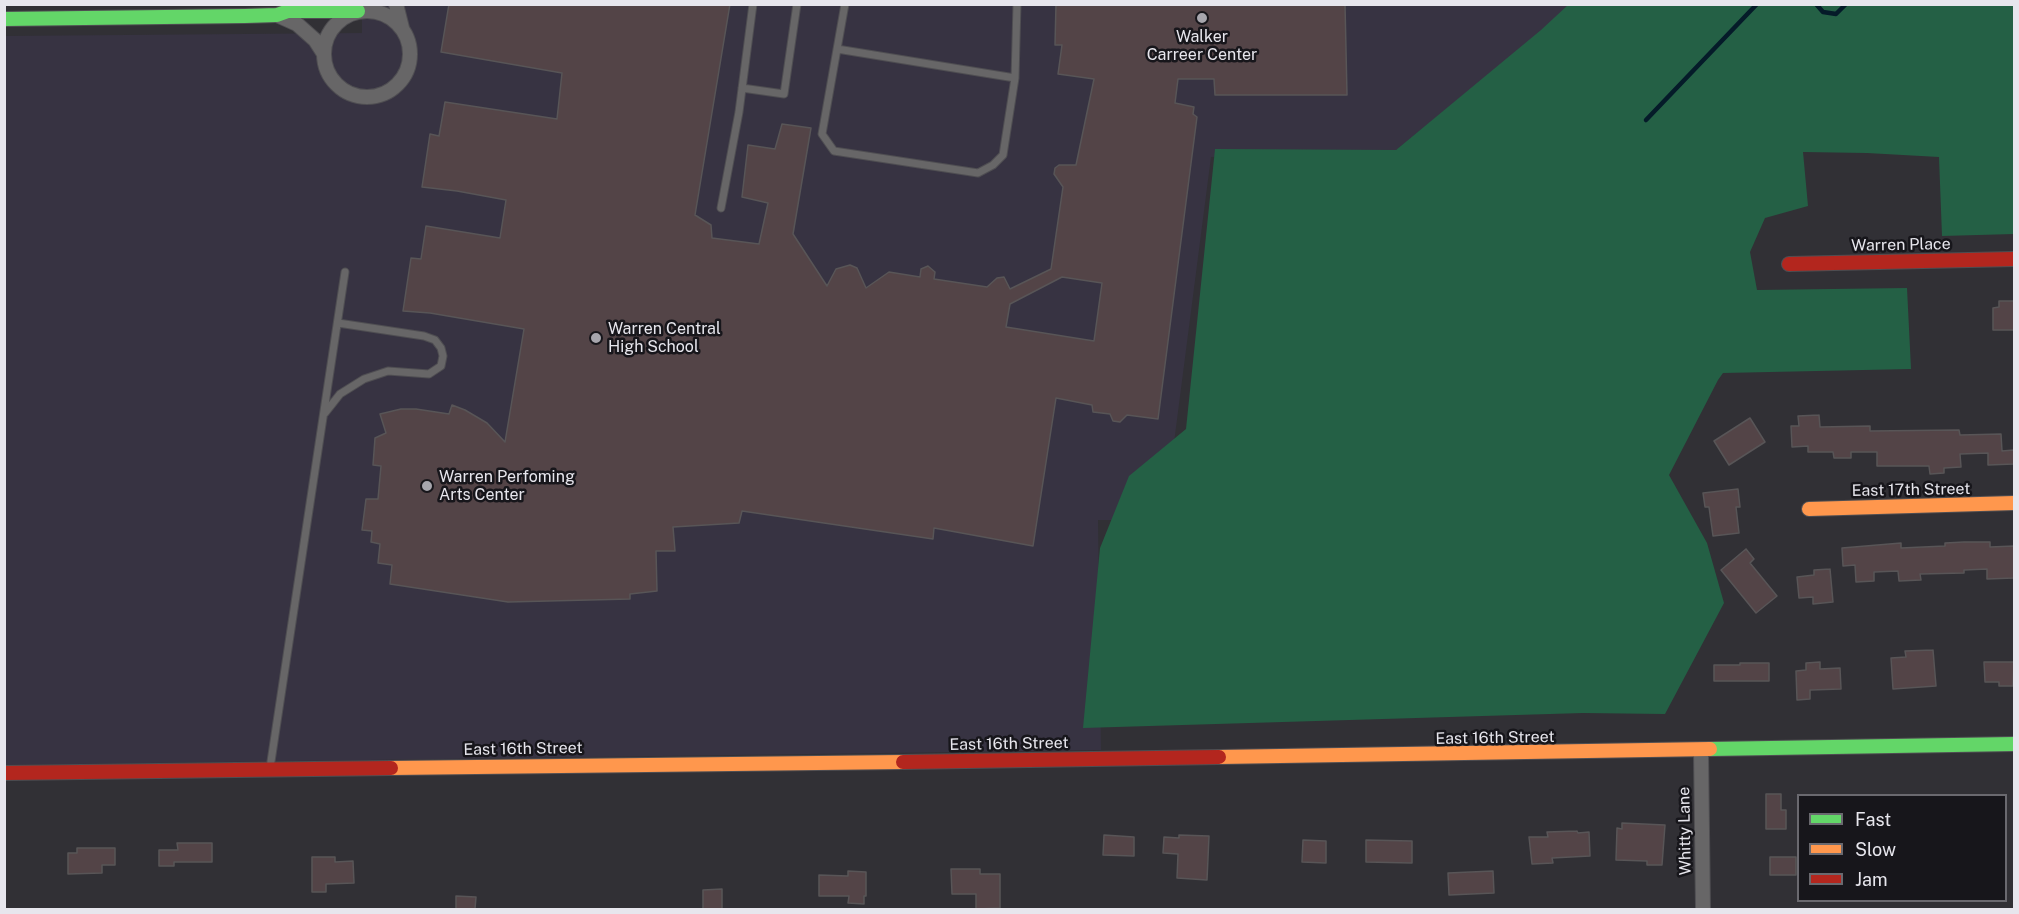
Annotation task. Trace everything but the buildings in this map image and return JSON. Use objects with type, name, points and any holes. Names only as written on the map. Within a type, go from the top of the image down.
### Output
[{"type":"street","points":[[367,9],[345,16],[334,25],[327,36],[324,54],[324,63],[338,86],[350,94],[363,97],[387,92],[404,75],[409,64],[408,41],[396,4]]},
{"type":"street","points":[[4,19],[277,15],[288,11],[367,9],[385,14],[403,30]]},
{"type":"street","points":[[277,15],[302,29],[315,40],[324,54]]},
{"type":"street","name":"Warren Place","points":[[1789,264],[2014,259]]},
{"type":"street","name":"East 17th Street","points":[[1809,509],[2014,503]]},
{"type":"street","name":"East 16th Street","points":[[4,773],[1701,751],[2014,744]]},
{"type":"street","name":"Whitty Lane","points":[[1701,751],[1703,909]]},
{"type":"lane","points":[[721,208],[742,88],[753,4]]},
{"type":"lane","points":[[742,88],[783,94],[797,4]]},
{"type":"lane","points":[[845,4],[822,134],[834,151],[978,173],[993,165],[1003,155],[1015,78],[1017,4]]},
{"type":"lane","points":[[837,49],[1015,78]]},
{"type":"lane","points":[[270,768],[345,272]]},
{"type":"lane","points":[[324,415],[340,394],[364,379],[388,371],[429,374],[441,366],[443,356],[435,340],[424,336],[338,323]]},
{"type":"shaded area","name":"Warren Central High School","points":[[362,4],[1574,5],[1390,155],[1211,157],[1164,520],[1098,520],[1101,750],[5,765],[4,36],[362,33]]},
{"type":"green space","points":[[1568,5],[2014,5],[2014,234],[1942,236],[1939,157],[1803,152],[1808,206],[1765,218],[1750,252],[1757,290],[1907,288],[1911,369],[1723,373],[1718,380],[1669,475],[1707,543],[1724,603],[1665,714],[1583,713],[1083,728],[1100,548],[1129,476],[1186,429],[1215,149],[1396,150]]},
{"type":"waterway","points":[[1646,120],[1757,4]]},
{"type":"waterway","points":[[1816,4],[1823,12],[1836,14],[1846,4]]},
{"type":"traffic: fast","points":[[4,19],[245,16],[277,15],[288,11],[358,11]]},
{"type":"traffic: fast","points":[[1710,749],[2014,744]]},
{"type":"traffic: slow","points":[[1809,509],[2014,503]]},
{"type":"traffic: slow","points":[[1219,757],[1710,749]]},
{"type":"traffic: slow","points":[[391,768],[903,762]]},
{"type":"traffic: jam","points":[[1789,264],[2014,259]]},
{"type":"traffic: jam","points":[[903,762],[1219,757]]},
{"type":"traffic: jam","points":[[4,773],[391,768]]},
{"type":"place","name":"Walker Carreer Center","points":[[1202,18]]},
{"type":"place","name":"Warren Central High School","points":[[596,338]]},
{"type":"place","name":"Warren Perfoming Arts Center","points":[[427,486]]}]
